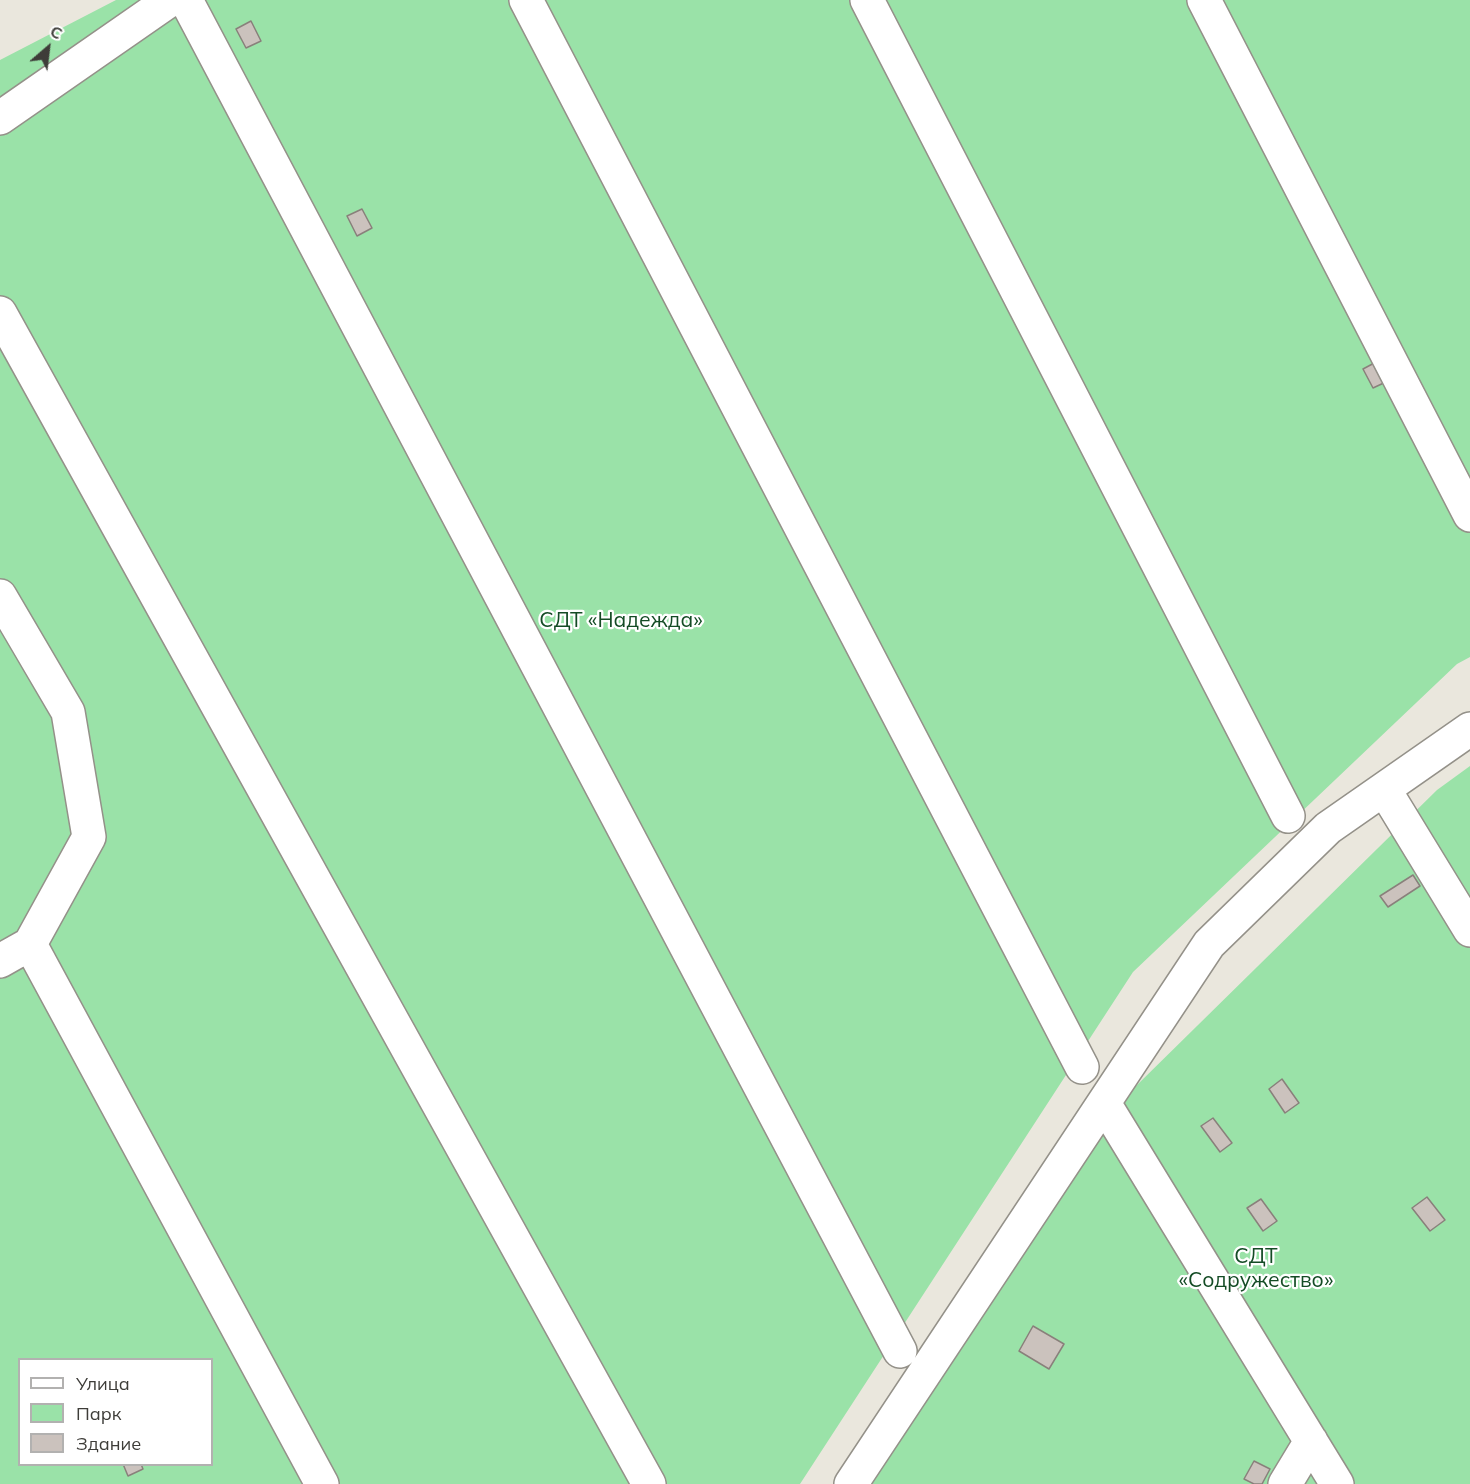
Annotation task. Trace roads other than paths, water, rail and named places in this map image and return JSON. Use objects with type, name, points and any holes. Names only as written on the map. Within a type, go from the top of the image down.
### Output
[{"type":"street","points":[[0,118],[170,0]]},
{"type":"street","points":[[186,0],[900,1352]]},
{"type":"street","points":[[526,0],[1082,1067]]},
{"type":"street","points":[[867,0],[1288,816]]},
{"type":"street","points":[[1204,0],[1470,515]]},
{"type":"street","points":[[0,314],[649,1484]]},
{"type":"street","points":[[0,596],[68,712],[89,837],[30,944],[0,961]]},
{"type":"street","points":[[851,1484],[1209,944],[1328,828],[1470,729]]},
{"type":"street","points":[[1384,789],[1470,930]]},
{"type":"street","points":[[30,944],[322,1484]]},
{"type":"street","points":[[1104,1103],[1338,1484]]},
{"type":"street","points":[[1285,1484],[1311,1441]]},
{"type":"park label","name":"СДТ «Надежда»","points":[[621,621]]},
{"type":"park label","name":"СДТ «Содружество»","points":[[1256,1269]]}]
